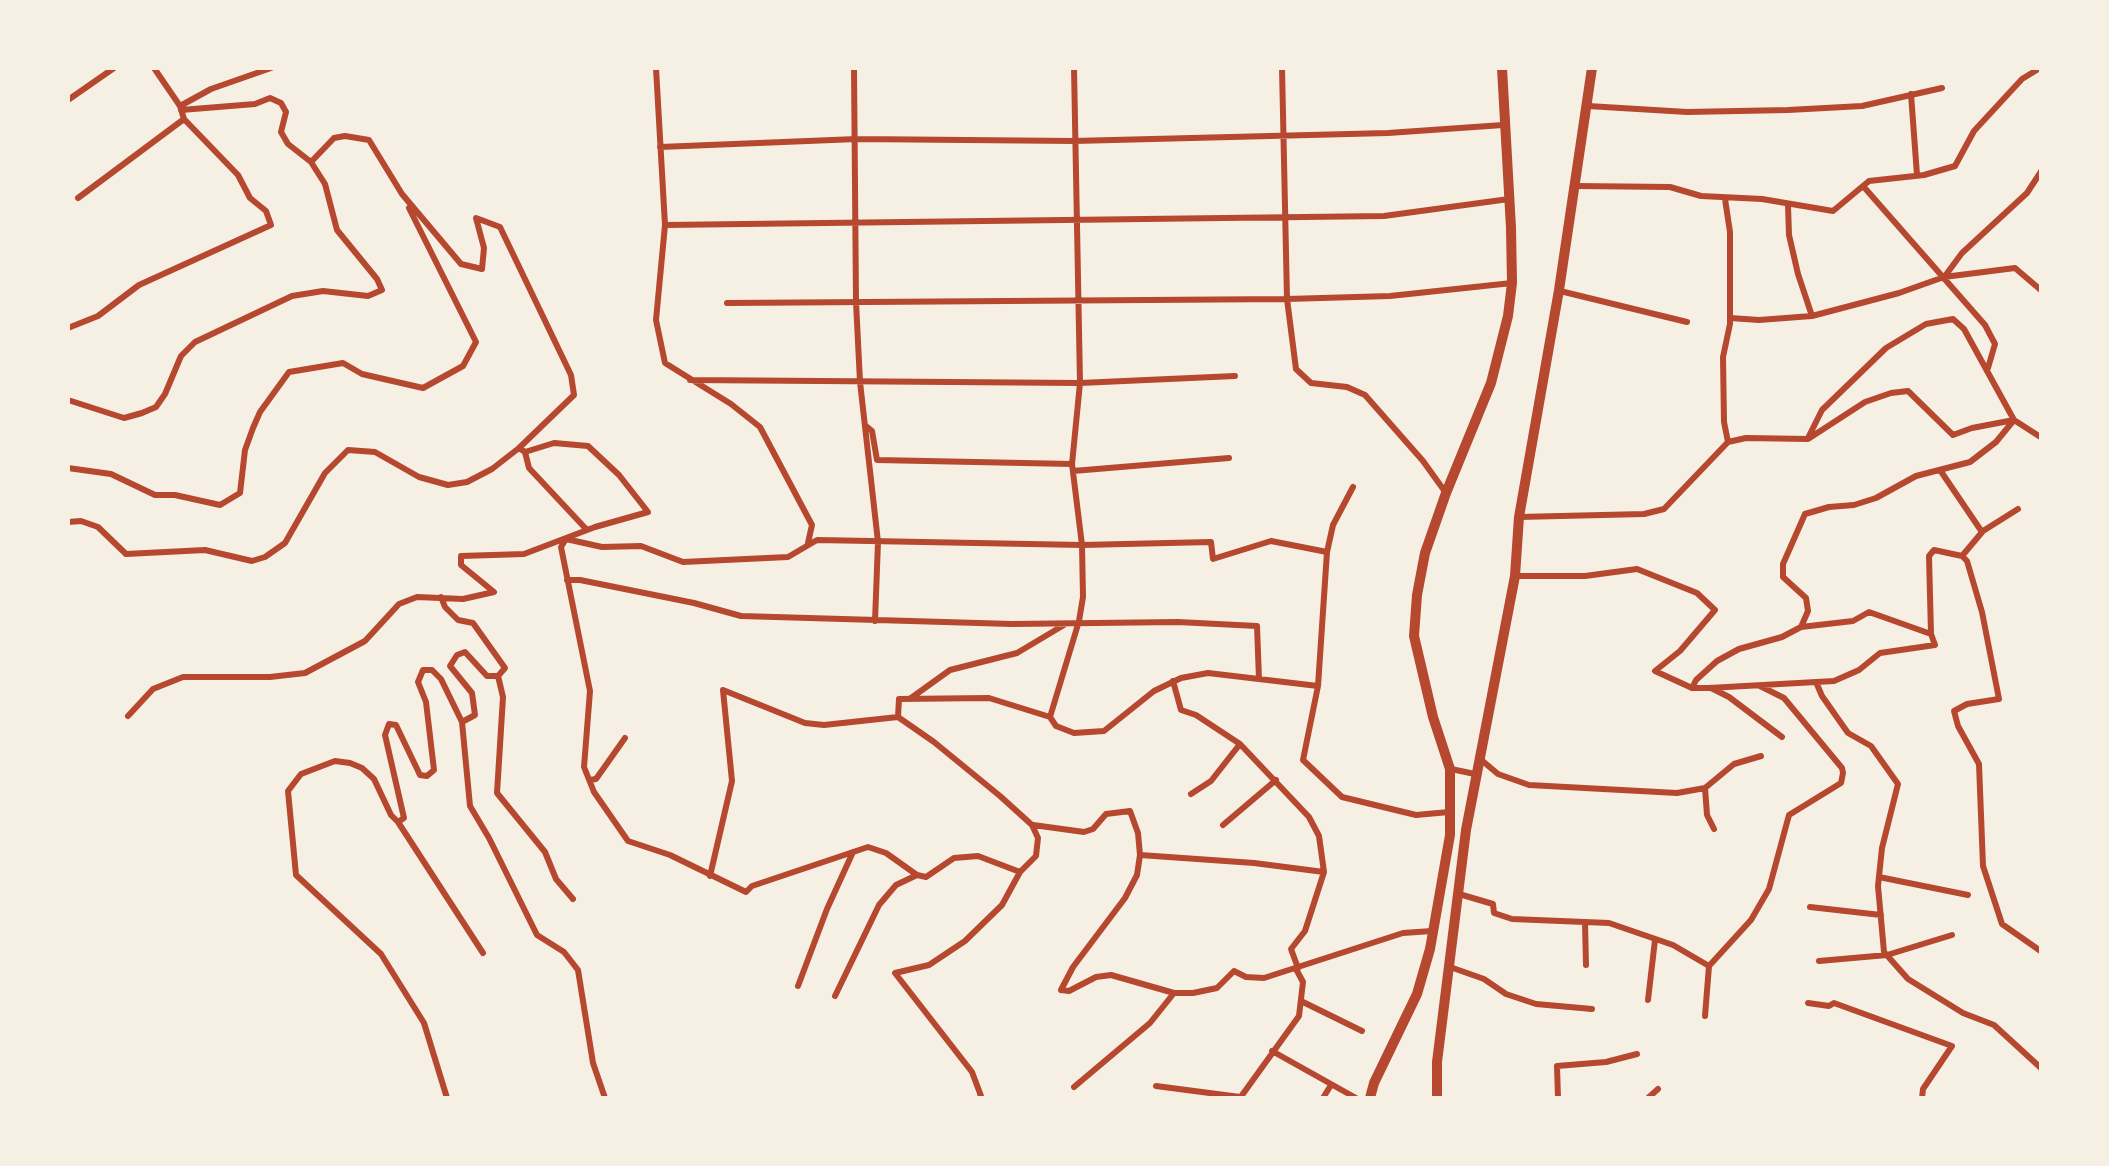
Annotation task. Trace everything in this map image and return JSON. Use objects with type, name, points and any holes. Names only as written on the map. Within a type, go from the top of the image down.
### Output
[{"type":"highway","points":[[1370,1098],[1417,994],[1450,835],[1450,769],[1414,636],[1422,567],[1446,493],[1491,384],[1508,316],[1512,284],[1502,68]]},
{"type":"highway","points":[[1437,1098],[1437,1062],[1475,774],[1515,576],[1520,517],[1592,68]]},
{"type":"street","points":[[68,100],[114,68]]},
{"type":"street","points":[[68,328],[98,316],[139,285],[271,225],[266,211],[250,198],[238,175],[184,119],[154,68]]},
{"type":"street","points":[[180,108],[211,89],[271,68]]},
{"type":"street","points":[[656,68],[664,225],[656,320],[664,363],[731,404],[760,427],[812,525],[808,544]]},
{"type":"street","points":[[854,68],[856,302],[860,382],[878,542],[876,621]]},
{"type":"street","points":[[1050,717],[1083,597],[1082,545],[1072,468],[1080,383],[1074,68]]},
{"type":"street","points":[[1282,68],[1287,299],[1296,370],[1311,383],[1365,395],[1446,493]]},
{"type":"street","points":[[1575,186],[1652,186],[1833,211],[1863,186],[1884,178],[1955,166],[1974,131],[2022,79],[2040,68]]},
{"type":"street","points":[[1588,106],[1686,112],[1788,110],[1862,106],[1942,88]]},
{"type":"street","points":[[1911,94],[1917,175]]},
{"type":"street","points":[[68,400],[124,418],[142,413],[156,406],[165,394],[181,356],[195,342],[292,296],[323,291],[368,296],[382,290],[337,230],[325,184],[311,162],[288,144],[281,132],[286,112],[281,103],[270,98],[255,104],[180,108]]},
{"type":"street","points":[[78,198],[184,119]]},
{"type":"street","points":[[660,147],[857,140],[1074,141],[1283,136],[1503,125]]},
{"type":"street","points":[[68,468],[111,474],[155,495],[175,495],[220,505],[240,493],[245,450],[253,428],[289,372],[343,363],[362,374],[423,388],[463,366],[476,342],[402,194],[369,140],[334,138],[311,162]]},
{"type":"street","points":[[1944,277],[1962,253],[2027,193],[2040,173]]},
{"type":"street","points":[[1863,186],[1985,325],[1995,344],[1988,370]]},
{"type":"street","points":[[68,522],[81,520],[98,527],[126,554],[205,550],[252,561],[285,543],[325,473],[348,450],[374,452],[419,477],[448,485],[467,482],[522,450],[574,395],[571,375],[500,228],[476,218],[484,248],[482,269],[461,264],[402,194]]},
{"type":"street","points":[[664,225],[1384,216],[1508,199]]},
{"type":"street","points":[[1725,199],[1730,232],[1730,318],[1723,357],[1728,442]]},
{"type":"street","points":[[1788,205],[1789,235],[1812,316]]},
{"type":"street","points":[[1730,318],[1812,316],[1944,277],[2016,268],[2042,291]]},
{"type":"street","points":[[727,304],[1287,299],[1390,296],[1512,284]]},
{"type":"street","points":[[1559,290],[1687,322]]},
{"type":"street","points":[[1808,439],[1822,410],[1886,348],[1926,324],[1953,319],[1964,329],[2014,420],[2042,438]]},
{"type":"street","points":[[690,380],[1080,383],[1235,376]]},
{"type":"street","points":[[1520,517],[1644,514],[1664,509],[1728,442],[1746,438],[1808,439],[1865,402],[1908,391],[1953,435],[2014,420]]},
{"type":"street","points":[[1801,627],[1808,611],[1806,598],[1783,577],[1783,564],[1805,514],[1876,498],[1916,476],[1950,469],[1984,453],[2014,420]]},
{"type":"street","points":[[865,426],[872,431],[877,460],[1072,468],[1229,458]]},
{"type":"street","points":[[128,716],[153,689],[183,677],[305,673],[365,641],[400,604],[417,597],[463,599],[494,592],[462,565],[462,556],[524,554],[648,512],[619,475],[588,446],[554,443],[522,450]]},
{"type":"street","points":[[522,450],[529,468],[587,530]]},
{"type":"street","points":[[1940,469],[1982,532]]},
{"type":"street","points":[[1353,488],[1333,525],[1327,552],[1318,686],[1303,760],[1342,797],[1416,815],[1450,812]]},
{"type":"street","points":[[1962,556],[1982,532],[2018,508]]},
{"type":"street","points":[[566,539],[602,548],[641,546],[683,562],[788,557],[816,540],[1082,545],[1211,542],[1213,559],[1271,541],[1327,552]]},
{"type":"street","points":[[566,539],[561,547],[590,691],[584,767],[594,792],[628,841],[670,855],[746,892],[752,886],[868,848],[886,853],[917,876]]},
{"type":"street","points":[[1515,576],[1585,576],[1637,569],[1707,600],[1715,610],[1680,651],[1655,672],[1692,688],[1709,688],[1834,682],[1859,670],[1880,653],[1935,644],[1931,634],[1929,556],[1934,550],[1962,556],[1968,561],[1982,612],[1999,699],[1954,710],[1958,726],[1980,764],[1983,866],[2002,924],[2042,952]]},
{"type":"street","points":[[567,580],[656,595],[741,616],[1256,626],[1259,679]]},
{"type":"street","points":[[441,597],[458,620],[473,622],[505,668],[498,676],[487,676],[465,652],[456,655],[450,666],[472,694],[475,714],[462,722]]},
{"type":"street","points":[[1692,688],[1716,661],[1801,627],[1853,621],[1869,612],[1931,634]]},
{"type":"street","points":[[910,699],[950,670],[1017,653],[1066,624]]},
{"type":"street","points":[[398,822],[404,818],[404,807],[385,735],[389,724],[396,725],[420,776],[434,770],[428,713],[418,682],[423,670],[432,670],[441,679],[462,722],[470,806],[537,934],[564,952],[578,970],[592,1063],[605,1098]]},
{"type":"street","points":[[981,1098],[972,1072],[895,973],[929,965],[965,941],[1002,905],[1020,872],[1036,856],[1038,838],[1032,825],[978,777],[898,718],[899,699],[989,698],[1050,717],[1056,726],[1074,734],[1104,731],[1174,681],[1208,674],[1318,686]]},
{"type":"street","points":[[498,676],[503,696],[496,770],[498,793],[545,852],[556,879],[573,899]]},
{"type":"street","points":[[1156,1086],[1240,1098],[1299,1016],[1303,982],[1291,949],[1305,931],[1324,872],[1318,836],[1308,817],[1240,744],[1180,710],[1174,681]]},
{"type":"street","points":[[1816,681],[1848,733],[1871,746],[1898,784],[1879,877],[1884,952],[1908,979],[1935,998],[1994,1025],[2042,1069]]},
{"type":"street","points":[[1706,1016],[1709,966],[1750,920],[1770,888],[1790,815],[1841,783],[1842,768],[1801,717],[1784,698],[1759,685]]},
{"type":"street","points":[[1709,688],[1729,696],[1782,738]]},
{"type":"street","points":[[710,876],[732,780],[723,690],[805,723],[824,725],[898,718]]},
{"type":"street","points":[[590,780],[596,779],[626,738]]},
{"type":"street","points":[[1191,794],[1210,781],[1240,744]]},
{"type":"street","points":[[1478,757],[1498,774],[1529,785],[1677,792],[1705,788],[1734,764],[1761,756]]},
{"type":"street","points":[[447,1098],[424,1023],[381,954],[296,875],[288,791],[301,774],[335,761],[362,768],[374,779],[391,815],[482,953]]},
{"type":"street","points":[[1450,769],[1475,774]]},
{"type":"street","points":[[1224,825],[1276,780]]},
{"type":"street","points":[[1705,788],[1707,815],[1714,829]]},
{"type":"street","points":[[1032,825],[1084,832],[1093,829],[1106,814],[1130,811],[1138,833],[1137,875],[1125,898],[1072,966],[1062,990],[1110,976],[1174,993],[1217,988],[1234,971],[1246,977],[1264,978],[1402,934],[1433,931]]},
{"type":"street","points":[[798,986],[827,908],[854,851]]},
{"type":"street","points":[[1140,855],[1324,872]]},
{"type":"street","points":[[835,996],[879,905],[896,885],[917,876],[926,877],[954,858],[978,856],[1020,872]]},
{"type":"street","points":[[1879,877],[1968,896]]},
{"type":"street","points":[[1458,894],[1494,904],[1494,913],[1504,918],[1609,922],[1673,945],[1709,966]]},
{"type":"street","points":[[1810,908],[1882,916]]},
{"type":"street","points":[[1585,922],[1586,965]]},
{"type":"street","points":[[1819,960],[1887,955],[1952,935]]},
{"type":"street","points":[[1648,1000],[1654,940]]},
{"type":"street","points":[[1450,967],[1536,1004],[1592,1009]]},
{"type":"street","points":[[1074,1087],[1150,1023],[1174,993]]},
{"type":"street","points":[[1301,1001],[1362,1031]]},
{"type":"street","points":[[1808,1003],[1828,1006],[1834,1002],[1952,1046],[1923,1089],[1922,1098]]},
{"type":"street","points":[[1272,1051],[1356,1098]]},
{"type":"street","points":[[1558,1098],[1556,1066],[1606,1062],[1638,1054]]},
{"type":"street","points":[[1323,1098],[1330,1085]]},
{"type":"street","points":[[1648,1098],[1658,1090]]}]
